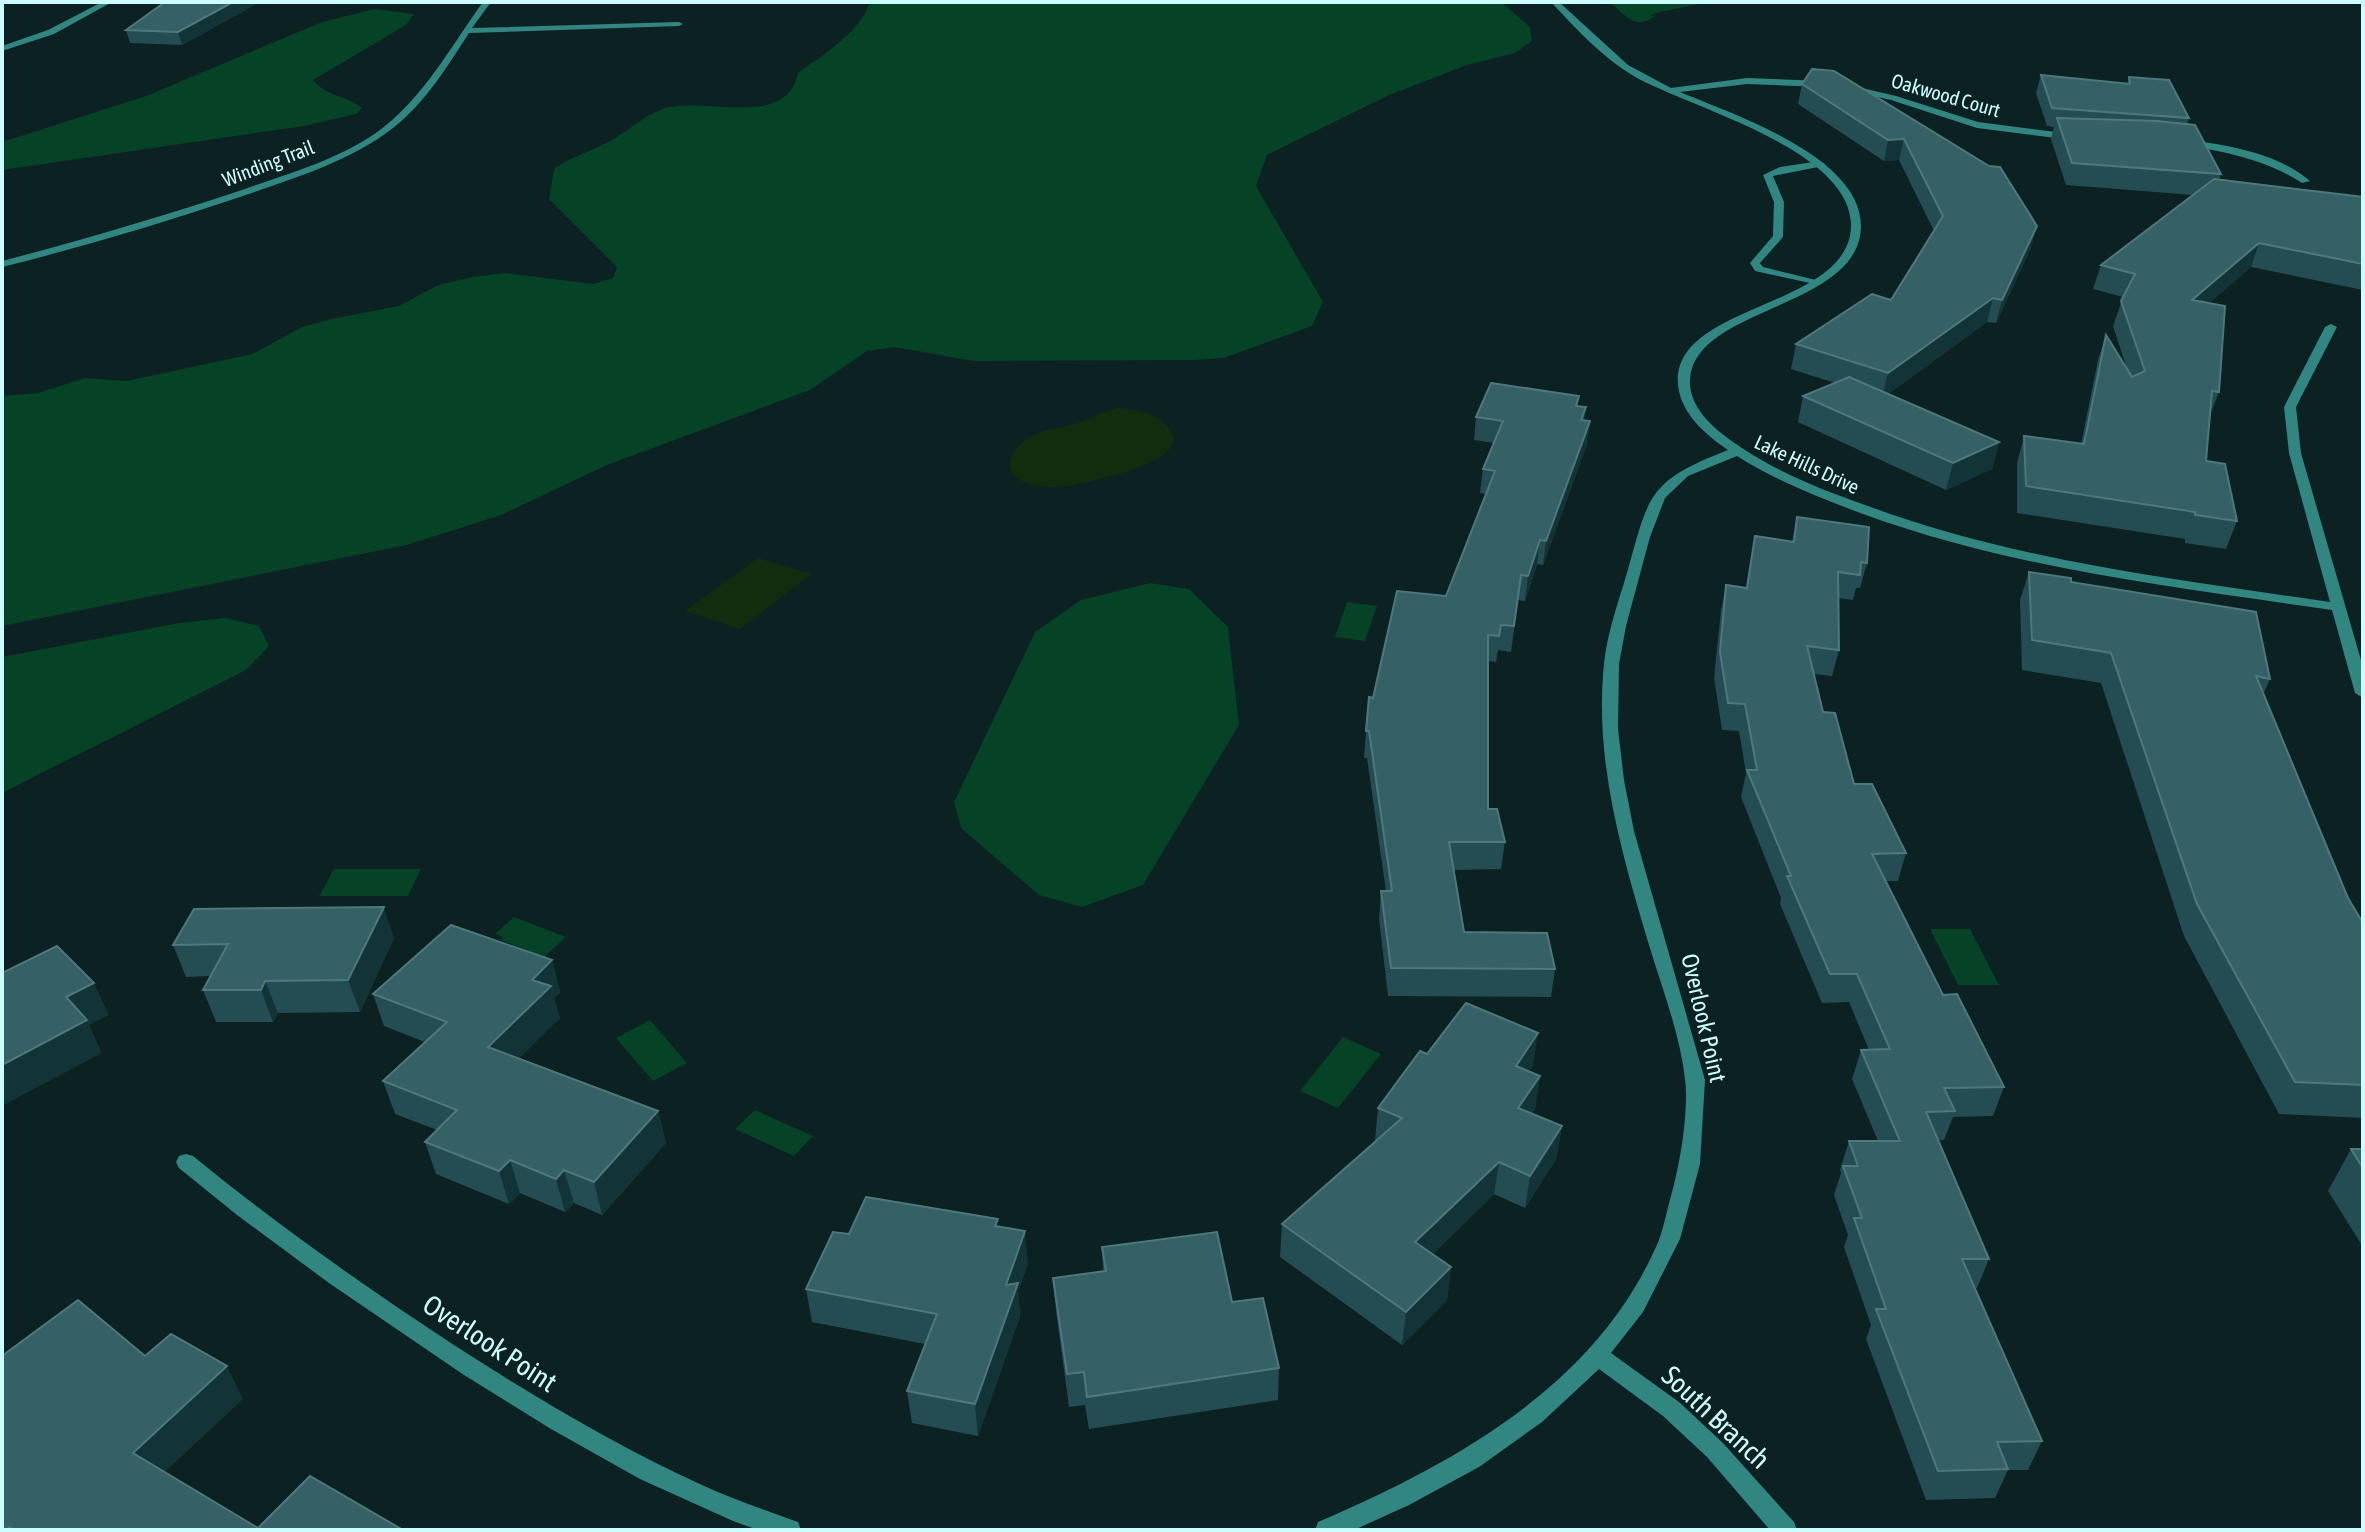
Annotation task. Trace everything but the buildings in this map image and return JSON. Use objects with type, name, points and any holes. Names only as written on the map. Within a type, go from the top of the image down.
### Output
[{"type":"street","points":[[2,49],[51,32],[108,2]]},
{"type":"street","name":"Winding Trail","points":[[2,264],[158,221],[290,176],[352,149],[386,129],[409,110],[487,2]]},
{"type":"street","name":"Lake Hills Drive","points":[[1555,2],[1631,71],[1667,91],[1769,132],[1820,164],[1851,201],[1856,233],[1839,267],[1797,297],[1714,332],[1699,342],[1691,354],[1683,379],[1692,409],[1703,423],[1738,451],[1784,477],[1850,505],[1957,540],[2074,566],[2338,607]]},
{"type":"street","points":[[465,31],[679,24]]},
{"type":"street","name":"Oakwood Court","points":[[1667,91],[1747,81],[1815,83],[1875,93],[1977,125],[2084,137]]},
{"type":"street","points":[[2171,141],[2259,156],[2275,161],[2305,181]]},
{"type":"street","points":[[1819,282],[1759,269],[1755,263],[1778,237],[1779,202],[1768,175],[1780,170],[1820,164]]},
{"type":"street","points":[[2331,327],[2293,396],[2290,422],[2295,453],[2363,693]]},
{"type":"street","name":"Overlook Point","points":[[1327,1530],[1377,1510],[1475,1457],[1530,1418],[1624,1328],[1667,1244],[1692,1161],[1697,1120],[1695,1080],[1688,1043],[1630,844],[1615,776],[1609,723],[1614,649],[1649,522],[1662,492],[1684,474],[1738,451]]},
{"type":"street","name":"Overlook Point","points":[[186,1162],[253,1217],[390,1314],[513,1395],[673,1482],[789,1530]]},
{"type":"street","name":"South Branch","points":[[1598,1356],[1671,1409],[1715,1450],[1785,1530]]},
{"type":"shaded area","points":[[870,2],[1501,2],[1530,27],[1532,41],[1515,53],[1467,65],[1389,95],[1267,155],[1256,186],[1323,302],[1312,326],[1224,358],[1195,360],[973,361],[895,347],[867,351],[810,390],[607,465],[501,515],[407,545],[2,626],[2,396],[38,393],[85,378],[127,381],[252,354],[302,327],[399,306],[438,285],[472,277],[506,273],[593,284],[613,278],[617,267],[549,199],[554,169],[662,109],[679,106],[741,108],[777,101],[790,91],[798,73],[849,33]]},
{"type":"shaded area","points":[[1609,2],[1708,2],[1652,14],[1656,16],[1636,22]]},
{"type":"shaded area","points":[[374,9],[414,14],[406,25],[313,80],[362,108],[356,114],[304,126],[2,170],[2,142],[146,96],[322,22]]},
{"type":"shaded area","points":[[1118,408],[1157,417],[1168,427],[1174,439],[1169,450],[1157,459],[1120,474],[1073,485],[1048,487],[1014,476],[1010,467],[1012,457],[1027,439]]},
{"type":"shaded area","points":[[758,558],[811,574],[740,629],[685,611]]},
{"type":"shaded area","points":[[1150,583],[1189,589],[1228,627],[1239,725],[1143,885],[1082,907],[1039,895],[961,828],[954,802],[1035,632],[1081,600]]},
{"type":"shaded area","points":[[1347,602],[1377,606],[1365,641],[1335,637]]},
{"type":"shaded area","points":[[225,618],[259,626],[269,646],[246,670],[2,793],[2,657],[179,623]]},
{"type":"shaded area","points":[[334,869],[421,869],[408,896],[319,896]]},
{"type":"shaded area","points":[[514,917],[566,937],[544,957],[501,940],[503,937],[495,934]]},
{"type":"shaded area","points":[[1930,929],[1970,929],[1999,985],[1958,985]]},
{"type":"shaded area","points":[[650,1020],[687,1063],[653,1081],[616,1038]]},
{"type":"shaded area","points":[[1343,1037],[1381,1054],[1338,1108],[1300,1091]]},
{"type":"shaded area","points":[[755,1110],[813,1136],[794,1156],[735,1129]]}]
